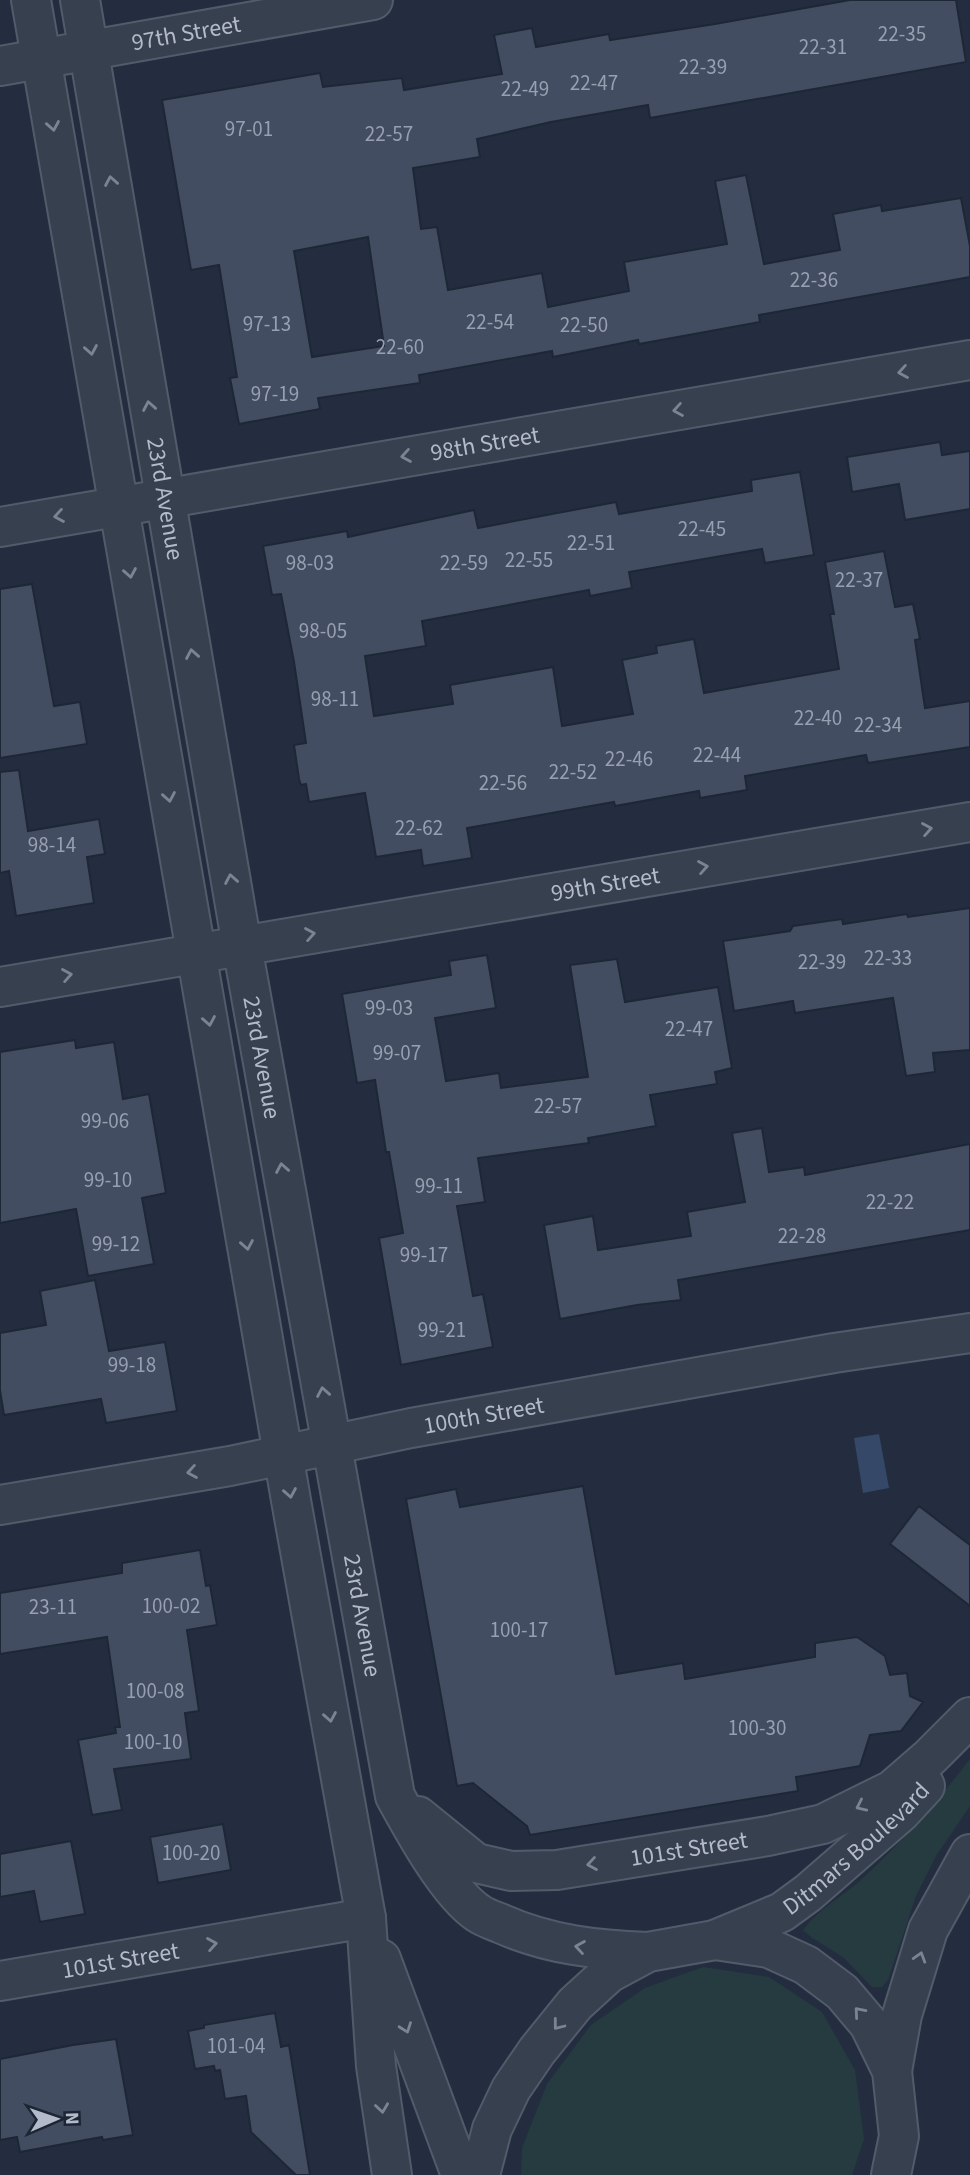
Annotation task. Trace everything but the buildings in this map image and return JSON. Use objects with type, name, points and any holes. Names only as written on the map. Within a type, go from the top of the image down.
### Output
[{"type":"street","name":"23rd Avenue","points":[[32,0],[283,1454],[366,1918],[376,2066],[392,2175]]},
{"type":"street","name":"23rd Avenue","points":[[79,0],[242,946],[395,1796],[450,1885],[477,1913],[519,1932],[559,1944],[603,1951],[648,1952]]},
{"type":"street","name":"97th Street","points":[[0,66],[373,0]]},
{"type":"street","name":"98th Street","points":[[0,527],[970,360]]},
{"type":"street","name":"99th Street","points":[[197,953],[970,822]]},
{"type":"street","points":[[0,987],[197,953]]},
{"type":"street","name":"100th Street","points":[[0,1506],[230,1465],[401,1429],[807,1358],[970,1333]]},
{"type":"street","name":"101st Street","points":[[395,1796],[476,1863],[511,1871],[557,1870],[755,1838],[823,1824],[892,1790],[970,1717]]},
{"type":"street","name":"Ditmars Boulevard","points":[[715,1940],[782,1912],[808,1894],[900,1813],[944,1764],[970,1724]]},
{"type":"street","points":[[916,2175],[899,2136],[892,2071],[902,2015],[928,1930],[970,1854]]},
{"type":"street","name":"23rd Avenue","points":[[366,1918],[461,2175]]},
{"type":"street","name":"101st Street","points":[[0,1981],[366,1918]]},
{"type":"street","points":[[480,2175],[492,2129],[511,2089],[537,2051],[575,2004],[609,1973],[648,1952],[715,1940],[769,1948],[806,1965],[842,1992],[869,2024],[892,2071]]},
{"type":"street","points":[[891,2175],[899,2136]]},
{"type":"green space","points":[[970,1759],[970,1806],[936,1856],[916,1896],[888,1980],[882,1987],[872,1987],[844,1958],[803,1930],[890,1852]]},
{"type":"green space","points":[[703,1967],[769,1977],[822,2012],[855,2070],[864,2139],[852,2175],[521,2175],[522,2148],[547,2084],[591,2025],[645,1988]]},
{"type":"water","points":[[879,1434],[889,1488],[863,1493],[854,1438]]}]
